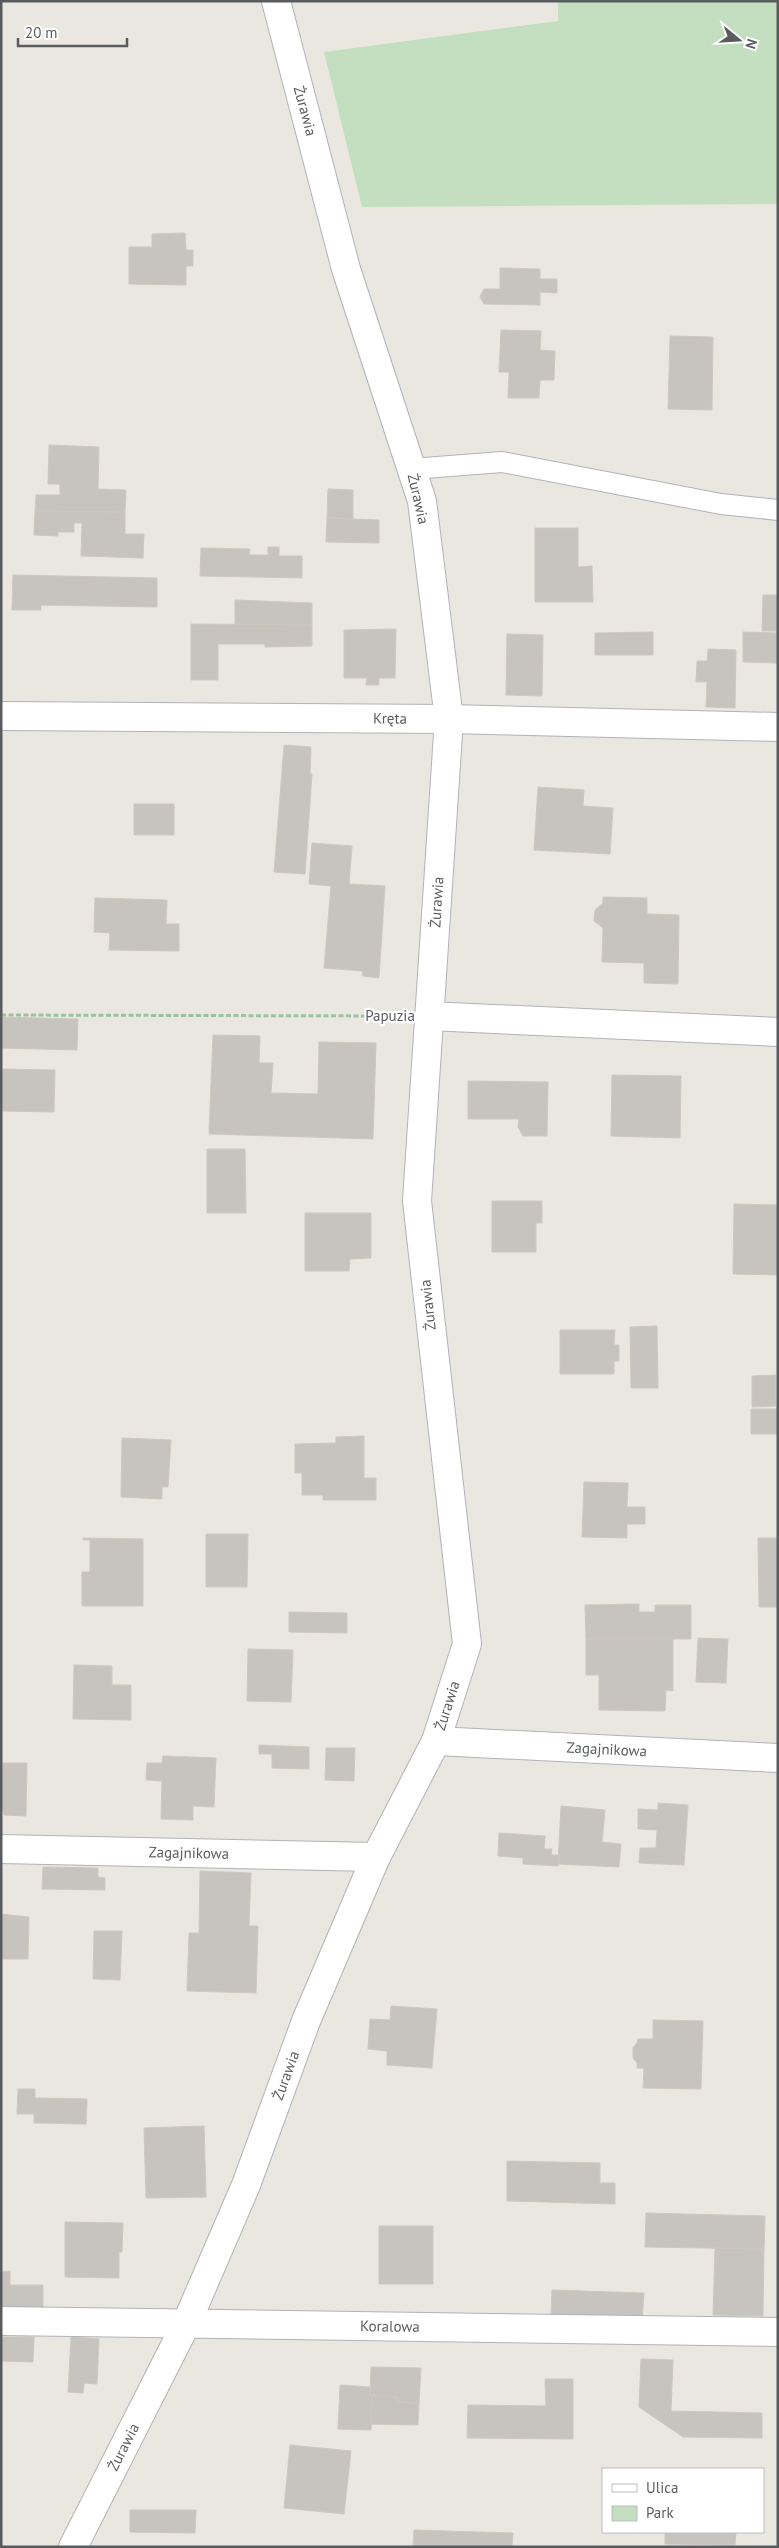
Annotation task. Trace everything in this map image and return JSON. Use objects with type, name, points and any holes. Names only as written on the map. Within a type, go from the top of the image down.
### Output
[{"type":"street","name":"Żurawia","points":[[72,2547],[187,2322],[246,2185],[306,2021],[376,1858],[436,1742],[467,1644],[417,1201],[449,719],[422,501],[346,269],[276,1]]},
{"type":"street","name":"Kręta","points":[[1,716],[449,719],[778,727]]},
{"type":"street","name":"Papuzia","points":[[429,1016],[778,1032]]},
{"type":"street","name":"Zagajnikowa","points":[[436,1742],[778,1758]]},
{"type":"street","name":"Zagajnikowa","points":[[1,1849],[376,1858]]},
{"type":"street","name":"Koralowa","points":[[1,2321],[187,2322],[778,2332]]},
{"type":"lane","points":[[411,469],[502,462],[721,504],[778,510]]},
{"type":"path","name":"Papuzia","points":[[1,1015],[429,1016]]},
{"type":"green space","points":[[558,1],[778,1],[778,204],[362,207],[324,52],[558,21]]},
{"type":"building","points":[[185,233],[186,250],[193,250],[193,266],[186,266],[186,285],[129,284],[129,247],[152,247],[152,234]]},
{"type":"building","points":[[500,268],[540,269],[540,279],[557,279],[557,293],[540,292],[540,305],[484,304],[480,297],[484,289],[500,289]]},
{"type":"building","points":[[501,330],[541,331],[540,350],[555,351],[554,380],[540,380],[539,398],[508,398],[509,372],[499,372]]},
{"type":"building","points":[[670,336],[713,337],[712,410],[668,409]]},
{"type":"building","points":[[49,445],[99,447],[98,489],[126,490],[125,512],[35,511],[36,495],[60,495],[60,484],[48,484]]},
{"type":"building","points":[[328,489],[353,490],[353,519],[327,518]]},
{"type":"building","points":[[35,511],[125,512],[125,534],[144,534],[143,558],[81,556],[82,523],[74,523],[74,532],[58,532],[58,536],[34,535]]},
{"type":"building","points":[[327,518],[379,520],[379,543],[326,542]]},
{"type":"building","points":[[535,528],[578,528],[578,567],[592,566],[593,602],[535,602]]},
{"type":"building","points":[[268,547],[279,547],[279,556],[302,556],[302,578],[200,576],[201,548],[250,549],[249,555],[268,555]]},
{"type":"building","points":[[13,575],[157,578],[157,607],[41,605],[41,610],[12,610]]},
{"type":"building","points":[[763,595],[778,595],[778,631],[762,631]]},
{"type":"building","points":[[235,600],[312,603],[312,625],[235,624]]},
{"type":"building","points":[[191,624],[312,625],[312,646],[265,647],[265,644],[218,644],[218,680],[191,680]]},
{"type":"building","points":[[396,629],[395,678],[379,678],[379,685],[366,685],[367,678],[344,678],[344,630]]},
{"type":"building","points":[[653,632],[653,655],[595,655],[595,633]]},
{"type":"building","points":[[743,632],[778,633],[778,663],[743,662]]},
{"type":"building","points":[[507,634],[543,635],[542,696],[506,695]]},
{"type":"building","points":[[708,649],[736,650],[735,708],[706,707],[707,682],[696,682],[697,661],[707,661]]},
{"type":"building","points":[[284,745],[311,747],[310,774],[312,774],[305,874],[274,872]]},
{"type":"building","points":[[538,787],[584,790],[583,806],[613,808],[610,854],[534,850]]},
{"type":"building","points":[[134,804],[174,804],[174,835],[134,835]]},
{"type":"building","points":[[312,843],[352,846],[349,884],[385,886],[379,978],[363,976],[362,971],[324,968],[331,886],[309,884]]},
{"type":"building","points":[[603,897],[647,898],[647,914],[679,915],[678,984],[644,983],[644,963],[602,962],[603,928],[594,921],[595,910],[603,903]]},
{"type":"building","points":[[95,898],[167,900],[166,924],[179,924],[179,951],[109,950],[110,933],[94,932]]},
{"type":"building","points":[[1,1017],[78,1019],[77,1050],[1,1048]]},
{"type":"building","points":[[213,1035],[260,1036],[259,1063],[273,1063],[271,1093],[318,1094],[319,1042],[376,1043],[373,1139],[209,1134]]},
{"type":"building","points":[[1,1069],[55,1070],[54,1112],[1,1111]]},
{"type":"building","points":[[612,1075],[681,1076],[680,1138],[611,1136]]},
{"type":"building","points":[[468,1081],[548,1082],[547,1136],[523,1136],[518,1127],[519,1119],[468,1119]]},
{"type":"building","points":[[207,1149],[245,1149],[246,1213],[207,1213]]},
{"type":"building","points":[[492,1201],[542,1201],[542,1223],[536,1223],[536,1252],[492,1252]]},
{"type":"building","points":[[734,1204],[778,1205],[778,1275],[733,1274]]},
{"type":"building","points":[[305,1213],[371,1213],[371,1258],[350,1259],[349,1271],[305,1271]]},
{"type":"building","points":[[657,1326],[658,1388],[631,1388],[630,1327]]},
{"type":"building","points":[[560,1330],[615,1330],[614,1345],[619,1345],[619,1361],[614,1361],[614,1374],[560,1374]]},
{"type":"building","points":[[776,1375],[776,1406],[752,1407],[752,1376]]},
{"type":"building","points":[[751,1409],[778,1409],[778,1434],[751,1434]]},
{"type":"building","points":[[364,1436],[364,1478],[376,1478],[376,1500],[323,1500],[323,1495],[302,1495],[302,1473],[295,1473],[295,1444],[336,1443],[336,1437]]},
{"type":"building","points":[[122,1438],[171,1440],[168,1487],[162,1487],[162,1499],[121,1497]]},
{"type":"building","points":[[584,1482],[628,1483],[627,1507],[645,1507],[645,1524],[627,1524],[627,1538],[582,1537]]},
{"type":"building","points":[[206,1534],[248,1534],[247,1587],[206,1587]]},
{"type":"building","points":[[83,1538],[143,1539],[143,1606],[82,1606],[82,1572],[90,1572],[90,1540],[83,1540]]},
{"type":"building","points":[[758,1538],[778,1538],[778,1607],[759,1607]]},
{"type":"building","points":[[639,1604],[639,1612],[655,1612],[655,1605],[691,1605],[691,1639],[586,1639],[585,1605]]},
{"type":"building","points":[[289,1612],[347,1613],[347,1633],[289,1632]]},
{"type":"building","points":[[673,1638],[673,1691],[666,1690],[665,1711],[599,1710],[599,1675],[586,1675],[586,1639]]},
{"type":"building","points":[[698,1638],[728,1639],[726,1683],[696,1682]]},
{"type":"building","points":[[248,1649],[293,1650],[291,1702],[247,1701]]},
{"type":"building","points":[[74,1665],[112,1666],[112,1685],[131,1685],[131,1720],[73,1719]]},
{"type":"building","points":[[259,1745],[309,1747],[309,1769],[272,1768],[272,1754],[259,1754]]},
{"type":"building","points":[[326,1748],[355,1748],[354,1781],[325,1780]]},
{"type":"building","points":[[163,1756],[216,1758],[214,1807],[193,1806],[193,1820],[161,1819],[162,1781],[146,1780],[147,1763],[162,1763]]},
{"type":"building","points":[[1,1763],[27,1763],[26,1816],[4,1815],[3,1810],[1,1810]]},
{"type":"building","points":[[658,1803],[688,1805],[684,1865],[639,1863],[640,1848],[656,1848],[657,1830],[638,1829],[638,1809],[658,1810]]},
{"type":"building","points":[[561,1806],[605,1810],[602,1842],[621,1844],[619,1867],[558,1864]]},
{"type":"building","points":[[499,1833],[545,1836],[544,1849],[552,1849],[551,1855],[559,1855],[558,1866],[523,1864],[523,1858],[498,1856]]},
{"type":"building","points":[[43,1867],[98,1868],[98,1877],[105,1878],[105,1890],[42,1889]]},
{"type":"building","points":[[200,1871],[251,1873],[249,1926],[258,1926],[256,1993],[187,1991],[189,1933],[199,1933]]},
{"type":"building","points":[[1,1914],[29,1917],[28,1959],[1,1959]]},
{"type":"building","points":[[94,1931],[122,1931],[120,1980],[93,1979]]},
{"type":"building","points":[[391,2006],[437,2009],[432,2068],[387,2065],[387,2051],[368,2049],[370,2019],[390,2020]]},
{"type":"building","points":[[653,2020],[703,2021],[701,2089],[643,2088],[644,2068],[637,2068],[637,2063],[633,2058],[633,2048],[638,2039],[653,2039]]},
{"type":"building","points":[[18,2089],[35,2089],[35,2098],[87,2099],[86,2124],[34,2123],[34,2114],[17,2114]]},
{"type":"building","points":[[204,2126],[206,2197],[146,2198],[144,2128]]},
{"type":"building","points":[[507,2161],[600,2163],[600,2183],[615,2183],[615,2204],[507,2201]]},
{"type":"building","points":[[646,2213],[765,2216],[764,2249],[645,2247]]},
{"type":"building","points":[[65,2222],[123,2223],[122,2252],[119,2252],[119,2278],[65,2277]]},
{"type":"building","points":[[379,2226],[433,2226],[433,2284],[379,2284]]},
{"type":"building","points":[[715,2248],[764,2249],[763,2316],[713,2315]]},
{"type":"building","points":[[10,2271],[10,2285],[43,2285],[43,2314],[1,2314],[1,2272]]},
{"type":"building","points":[[552,2290],[644,2293],[642,2322],[551,2318]]},
{"type":"building","points":[[1,2337],[34,2337],[33,2362],[1,2361]]},
{"type":"building","points":[[71,2337],[99,2339],[97,2384],[84,2383],[83,2393],[68,2392]]},
{"type":"building","points":[[641,2359],[673,2360],[671,2411],[762,2413],[762,2438],[683,2437],[639,2407]]},
{"type":"building","points":[[371,2367],[421,2368],[419,2403],[397,2402],[397,2397],[370,2395]]},
{"type":"building","points":[[545,2379],[573,2379],[573,2439],[467,2438],[468,2405],[546,2406]]},
{"type":"building","points":[[340,2385],[370,2387],[370,2395],[372,2395],[371,2430],[338,2429]]},
{"type":"building","points":[[372,2395],[397,2397],[397,2402],[419,2403],[418,2425],[371,2424]]},
{"type":"building","points":[[290,2445],[351,2451],[344,2514],[284,2508]]},
{"type":"building","points":[[130,2510],[196,2510],[195,2533],[130,2532]]},
{"type":"building","points":[[414,2530],[513,2533],[512,2547],[413,2547]]},
{"type":"building","points":[[665,2533],[736,2533],[735,2545],[665,2544]]}]
